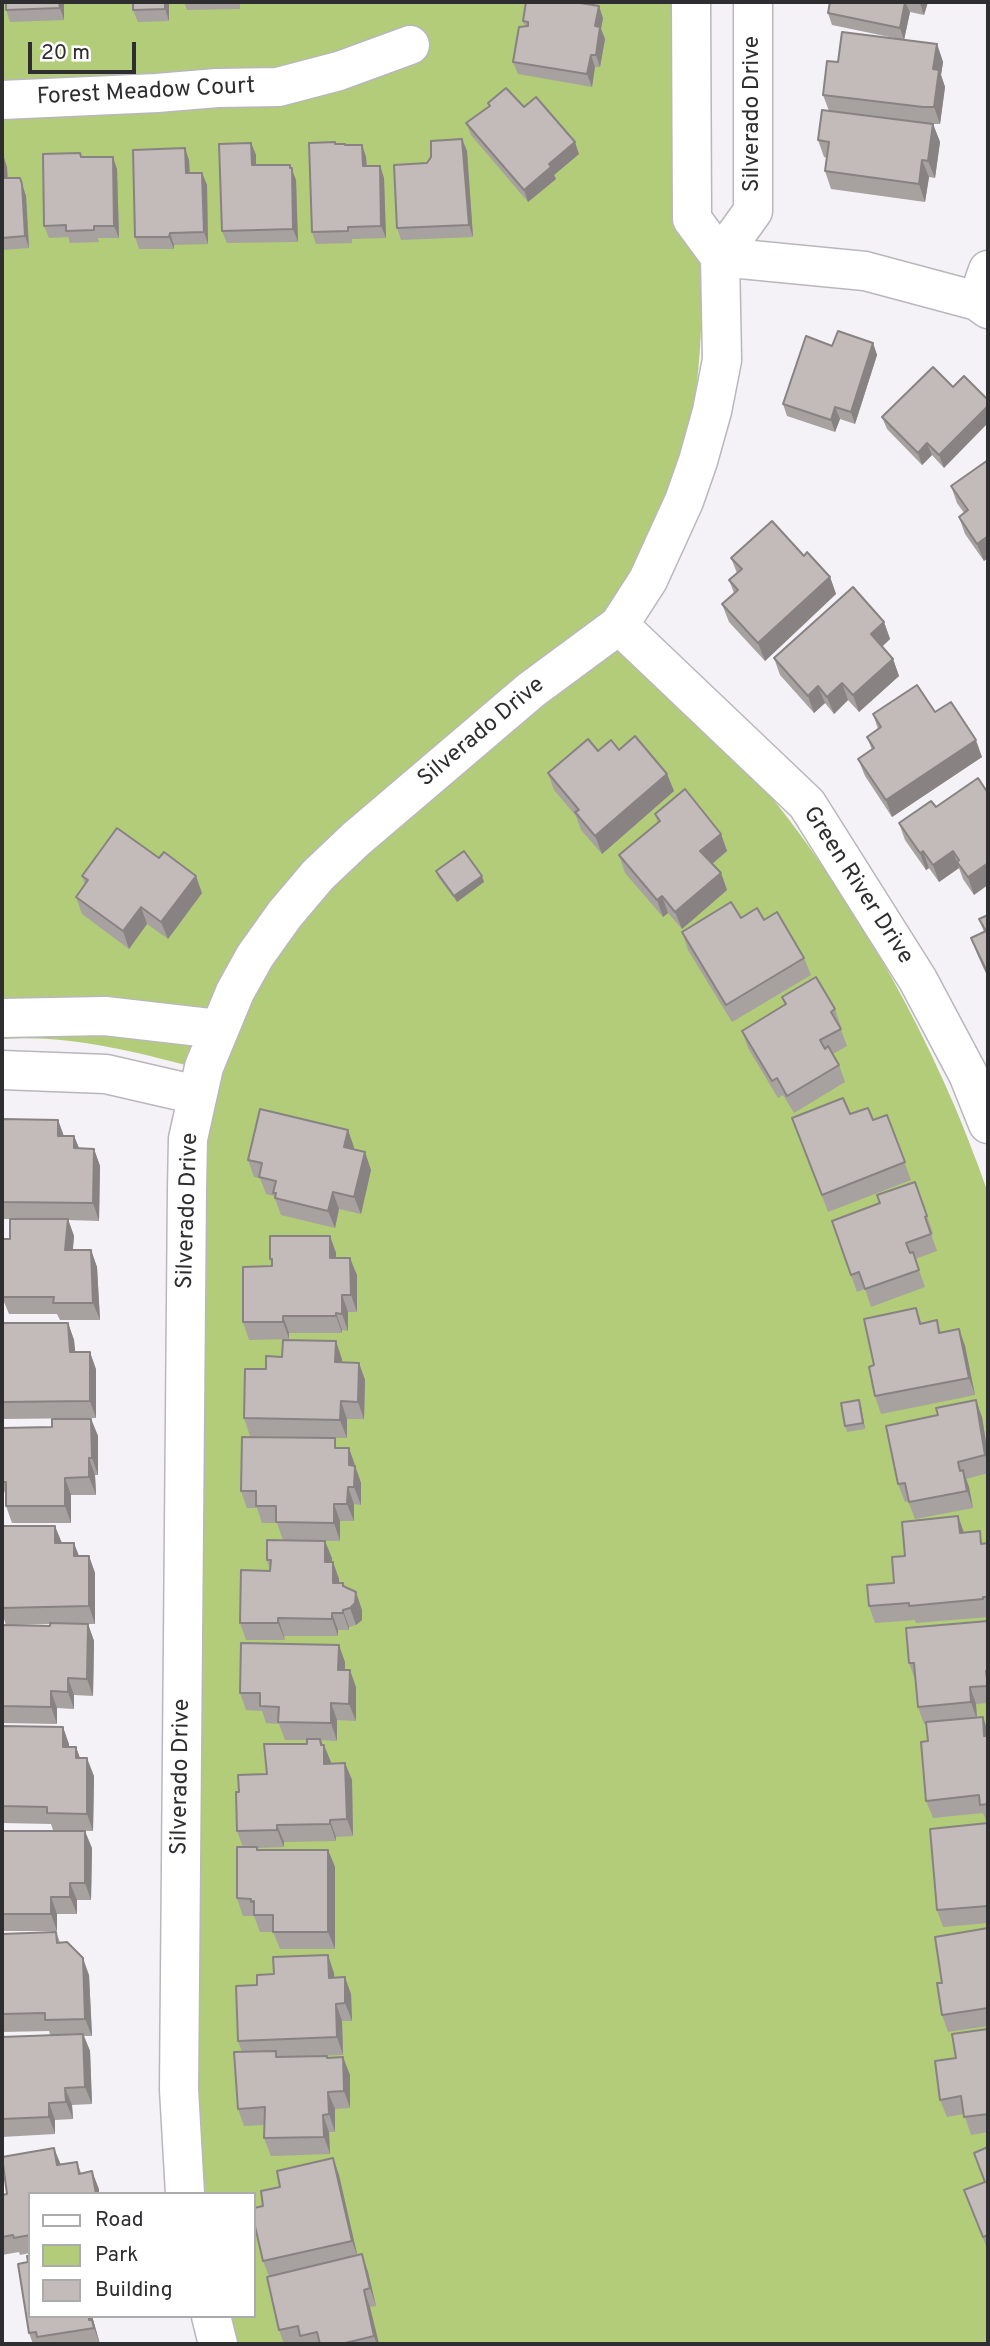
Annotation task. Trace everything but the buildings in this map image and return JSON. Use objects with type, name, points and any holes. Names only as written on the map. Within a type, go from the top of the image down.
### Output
[{"type":"street","points":[[691,2],[692,219],[720,257],[865,271],[985,293]]},
{"type":"street","name":"Silverado Drive","points":[[185,2192],[179,2089],[187,1190],[188,1139],[197,1095],[218,1029],[235,992],[255,956],[285,914],[318,875],[356,839],[521,699],[619,625],[648,580],[680,511],[712,411],[722,360],[720,257],[753,211],[753,2]]},
{"type":"street","name":"Forest Meadow Court","points":[[2,100],[278,87],[339,71],[410,45]]},
{"type":"street","name":"Green River Drive","points":[[619,625],[807,804],[918,980],[968,1074],[988,1124]]},
{"type":"street","points":[[2,1017],[105,1016],[218,1029]]},
{"type":"street","points":[[2,1070],[106,1074],[197,1095]]},
{"type":"street","points":[[212,2318],[218,2344]]},
{"type":"green space","points":[[2,2],[702,2],[702,311],[696,392],[685,446],[661,513],[627,576],[601,616],[746,766],[825,869],[858,920],[918,1027],[944,1082],[988,1193],[988,2344],[203,2344],[197,2318],[256,2318],[256,2192],[174,2192],[161,2065],[171,1174],[192,1067],[98,1045],[50,1039],[2,1039]]}]
